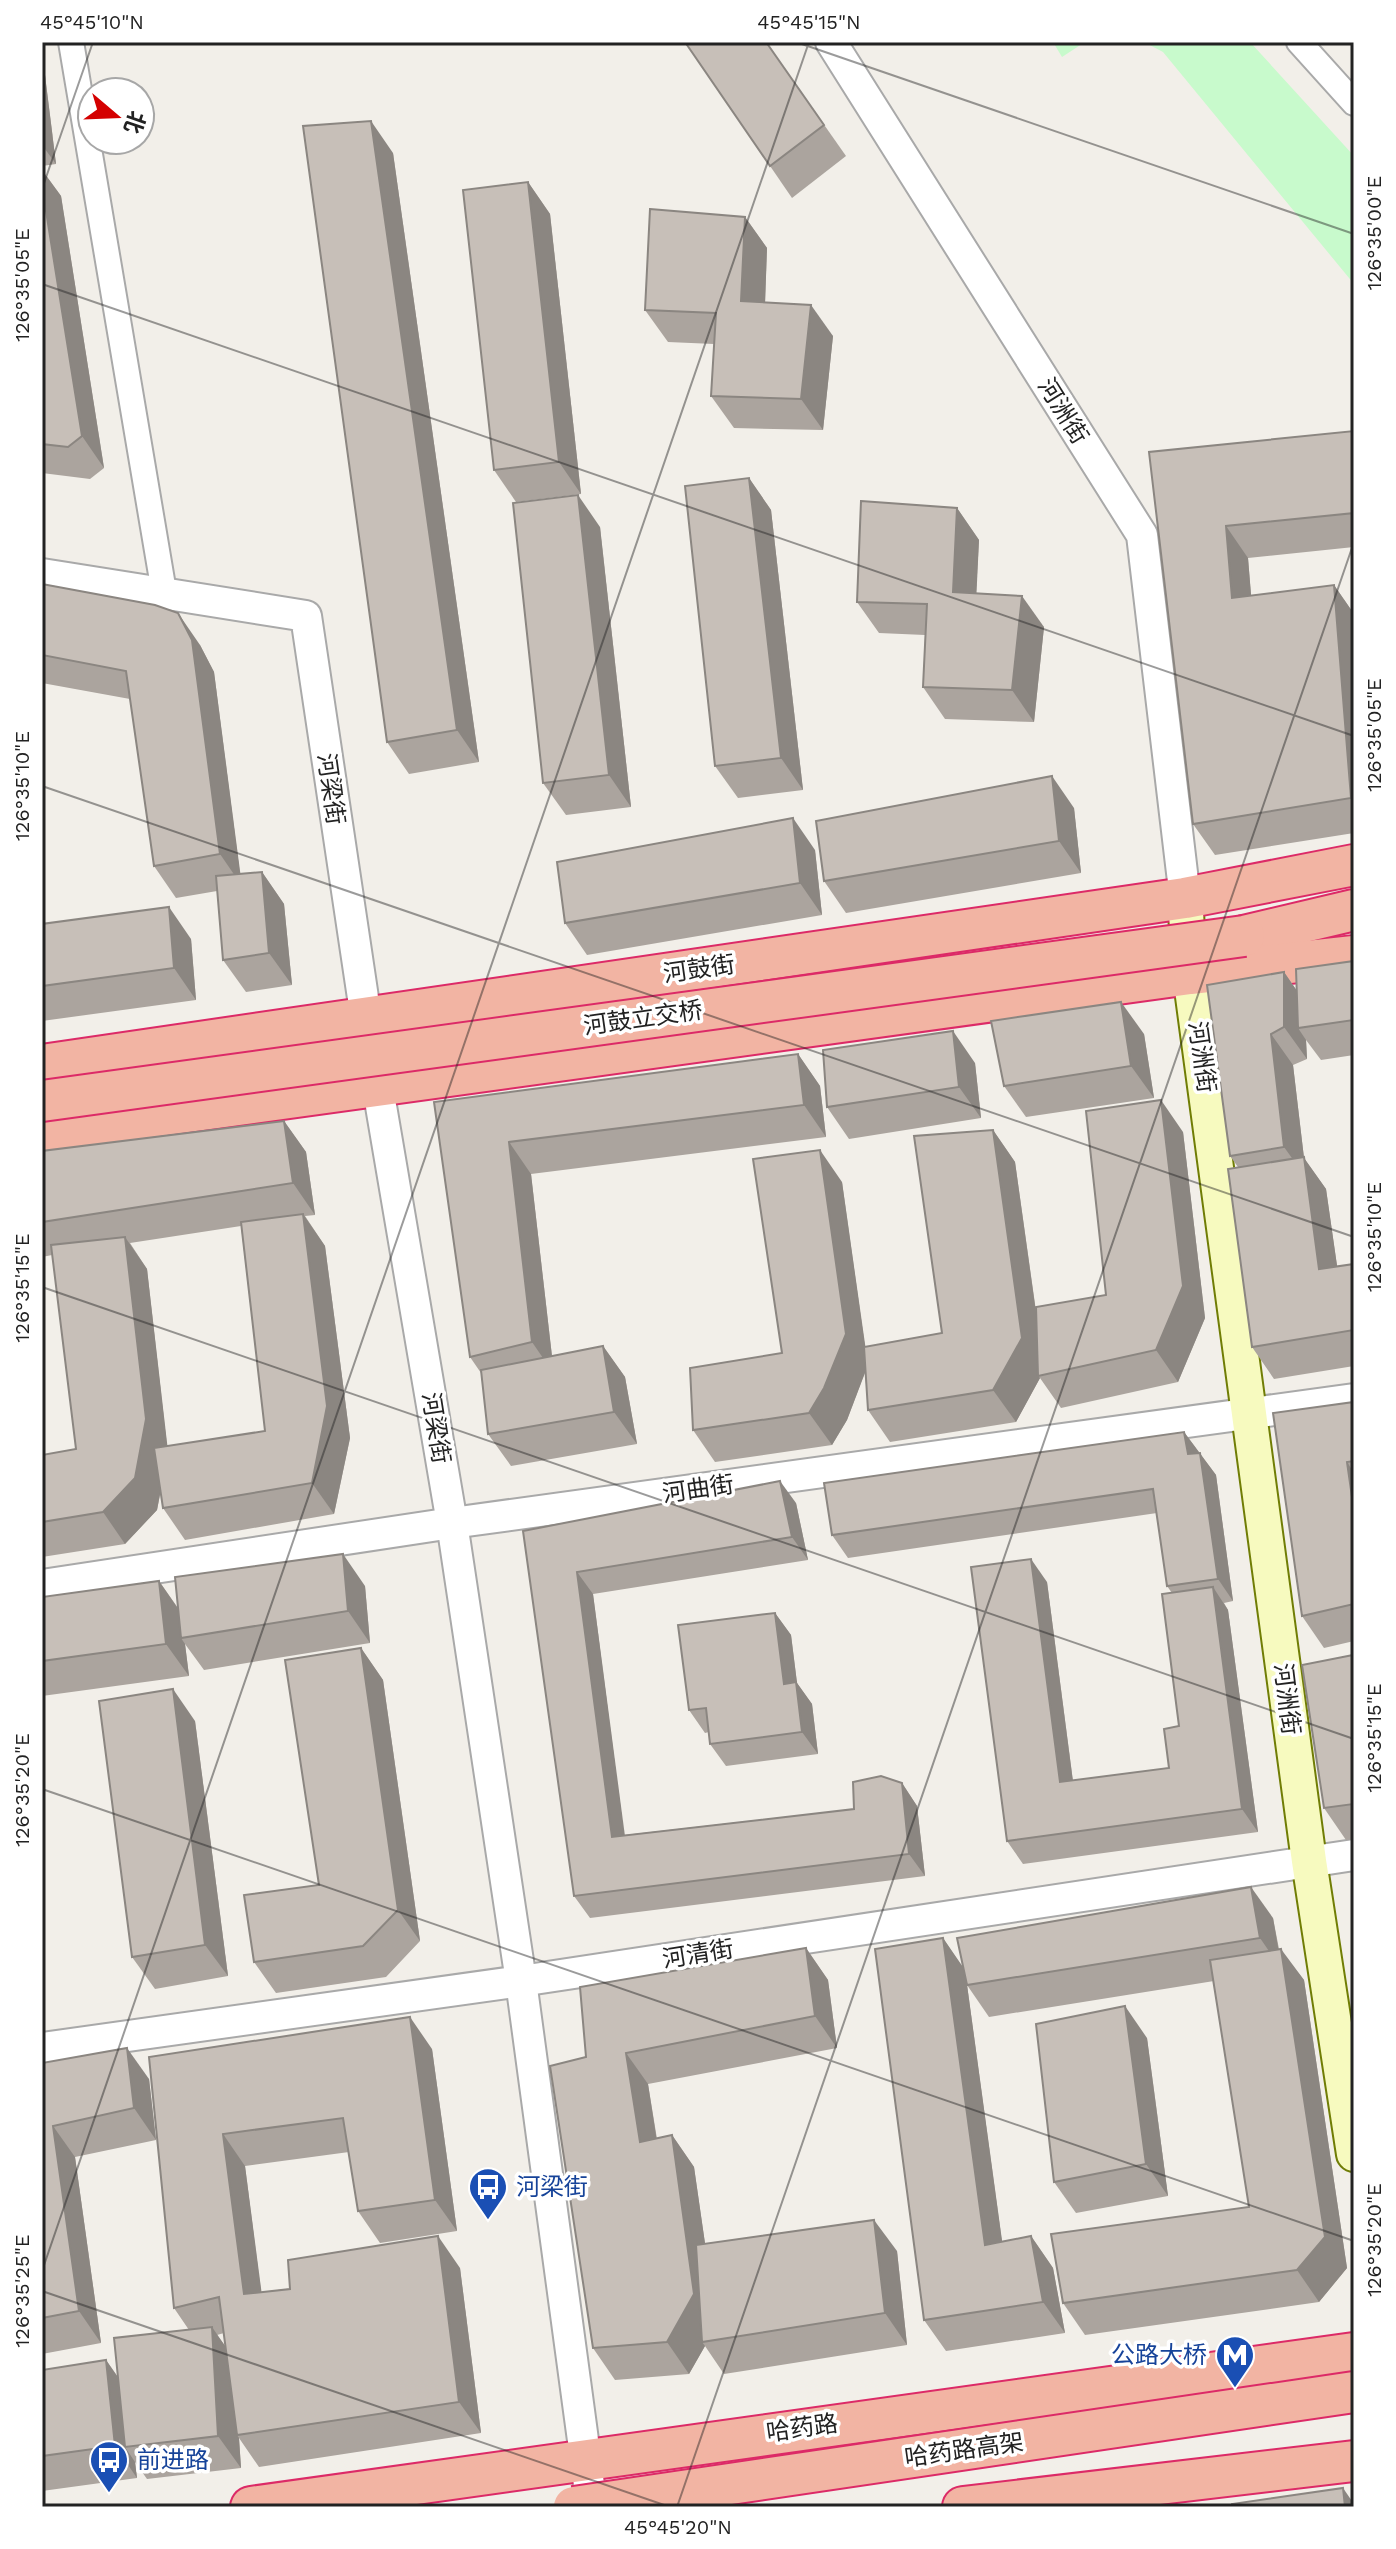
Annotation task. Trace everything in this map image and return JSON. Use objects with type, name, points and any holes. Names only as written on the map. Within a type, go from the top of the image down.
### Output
[{"type":"highway","name":"河鼓街","points":[[42,1065],[1185,898],[1354,865]]},
{"type":"highway","points":[[1244,936],[1354,910]]},
{"type":"highway","points":[[1244,936],[1354,926]]},
{"type":"highway","name":"河鼓立交桥","points":[[42,1101],[1244,936]]},
{"type":"highway","points":[[42,1132],[1190,974],[1354,956]]},
{"type":"highway","name":"哈药路","points":[[251,2507],[1354,2353]]},
{"type":"highway","name":"哈药路高架","points":[[574,2507],[1354,2392]]},
{"type":"highway","points":[[963,2507],[1354,2461]]},
{"type":"main road","name":"河洲街","points":[[1185,898],[1190,974],[1309,1861],[1354,2154]]},
{"type":"street","points":[[71,42],[164,592]]},
{"type":"street","name":"河洲街","points":[[831,42],[1142,535],[1185,898]]},
{"type":"street","points":[[1299,42],[1354,103]]},
{"type":"street","name":"河梁街","points":[[42,574],[306,616],[366,1018],[452,1523],[521,1981],[592,2507]]},
{"type":"street","name":"河曲街","points":[[42,1585],[452,1523],[1354,1399]]},
{"type":"street","name":"河清街","points":[[42,2048],[521,1981],[1354,1855]]},
{"type":"green space","points":[[1053,42],[1085,42],[1062,57]]},
{"type":"green space","points":[[1144,42],[1250,42],[1354,156],[1354,284],[1163,52]]},
{"type":"building","points":[[685,42],[766,42],[824,125],[770,166]]},
{"type":"building","points":[[371,121],[457,730],[387,742],[303,126]]},
{"type":"building","points":[[528,182],[559,462],[494,470],[463,190]]},
{"type":"building","points":[[42,186],[82,436],[68,447],[42,444]]},
{"type":"building","points":[[650,209],[745,217],[741,301],[811,305],[801,399],[711,396],[716,313],[645,310]]},
{"type":"building","points":[[1354,431],[1354,513],[1226,526],[1232,598],[1334,585],[1351,798],[1193,824],[1149,452]]},
{"type":"building","points":[[749,478],[781,758],[715,766],[685,486]]},
{"type":"building","points":[[578,495],[609,775],[543,783],[513,503]]},
{"type":"building","points":[[861,501],[957,508],[953,592],[1022,596],[1012,690],[923,687],[927,604],[857,602]]},
{"type":"building","points":[[42,584],[155,605],[178,613],[192,640],[220,854],[154,866],[126,671],[42,655]]},
{"type":"building","points":[[1052,776],[1059,841],[824,881],[816,821]]},
{"type":"building","points":[[793,818],[800,883],[565,923],[557,862]]},
{"type":"building","points":[[262,872],[269,953],[223,960],[216,876]]},
{"type":"building","points":[[169,907],[174,968],[42,986],[42,924]]},
{"type":"building","points":[[1354,961],[1354,1020],[1298,1028],[1296,969]]},
{"type":"building","points":[[1284,972],[1284,1027],[1271,1034],[1284,1147],[1230,1156],[1207,985]]},
{"type":"building","points":[[1121,1002],[1131,1066],[1004,1086],[991,1021]]},
{"type":"building","points":[[953,1031],[959,1087],[827,1107],[823,1050]]},
{"type":"building","points":[[798,1054],[804,1105],[509,1142],[532,1342],[470,1357],[434,1102]]},
{"type":"building","points":[[1161,1100],[1183,1286],[1156,1350],[1038,1376],[1036,1307],[1106,1295],[1086,1111]]},
{"type":"building","points":[[284,1121],[293,1183],[42,1222],[42,1151]]},
{"type":"building","points":[[993,1130],[1022,1338],[993,1390],[868,1410],[864,1347],[942,1333],[914,1136]]},
{"type":"building","points":[[820,1150],[846,1334],[824,1388],[809,1413],[693,1430],[690,1368],[782,1353],[753,1159]]},
{"type":"building","points":[[1304,1157],[1319,1269],[1354,1264],[1354,1330],[1252,1347],[1228,1169]]},
{"type":"building","points":[[303,1214],[327,1406],[312,1483],[163,1508],[154,1448],[265,1431],[241,1222]]},
{"type":"building","points":[[125,1237],[146,1419],[135,1478],[103,1512],[42,1522],[42,1455],[76,1449],[51,1245]]},
{"type":"building","points":[[603,1346],[614,1412],[488,1434],[481,1370]]},
{"type":"building","points":[[1354,1402],[1354,1461],[1347,1462],[1354,1511],[1354,1604],[1302,1616],[1273,1413]]},
{"type":"building","points":[[1184,1432],[1188,1454],[1200,1453],[1218,1579],[1167,1586],[1153,1489],[832,1535],[824,1483]]},
{"type":"building","points":[[780,1481],[792,1537],[577,1572],[612,1837],[854,1809],[853,1782],[881,1776],[902,1783],[909,1854],[574,1896],[523,1531]]},
{"type":"building","points":[[343,1554],[348,1611],[181,1638],[175,1577]]},
{"type":"building","points":[[1031,1559],[1060,1782],[1169,1768],[1164,1729],[1179,1726],[1162,1594],[1213,1587],[1242,1809],[1007,1841],[971,1567]]},
{"type":"building","points":[[159,1581],[166,1644],[42,1661],[42,1597]]},
{"type":"building","points":[[775,1613],[784,1684],[796,1682],[802,1732],[710,1744],[706,1708],[689,1710],[678,1625]]},
{"type":"building","points":[[361,1648],[398,1910],[363,1946],[254,1962],[244,1895],[319,1885],[285,1660]]},
{"type":"building","points":[[1353,1655],[1354,1804],[1324,1808],[1302,1665]]},
{"type":"building","points":[[173,1689],[205,1945],[132,1957],[99,1701]]},
{"type":"building","points":[[1251,1887],[1260,1938],[967,1985],[957,1938]]},
{"type":"building","points":[[943,1938],[985,2245],[1031,2236],[1043,2302],[924,2320],[875,1949]]},
{"type":"building","points":[[806,1948],[815,2016],[626,2053],[640,2142],[672,2135],[694,2294],[667,2342],[593,2348],[550,2066],[586,2057],[580,1987]]},
{"type":"building","points":[[1281,1949],[1325,2237],[1297,2270],[1063,2303],[1051,2234],[1249,2207],[1210,1960]]},
{"type":"building","points":[[1125,2006],[1146,2164],[1054,2182],[1036,2024]]},
{"type":"building","points":[[410,2017],[435,2200],[358,2211],[343,2118],[223,2134],[244,2294],[290,2289],[288,2260],[438,2236],[459,2402],[237,2435],[219,2297],[174,2308],[149,2057]]},
{"type":"building","points":[[127,2048],[134,2108],[53,2126],[79,2311],[42,2318],[42,2063]]},
{"type":"building","points":[[874,2220],[885,2313],[702,2342],[696,2245]]},
{"type":"building","points":[[212,2327],[218,2436],[125,2447],[114,2338]]},
{"type":"building","points":[[106,2360],[115,2446],[42,2456],[42,2370]]},
{"type":"building","points":[[1343,2488],[1345,2507],[1232,2507],[1232,2504]]},
{"type":"place","name":"河梁街","points":[[488,2221]]},
{"type":"place","name":"公路大桥","points":[[1235,2389]]},
{"type":"place","name":"前进路","points":[[109,2494]]}]
